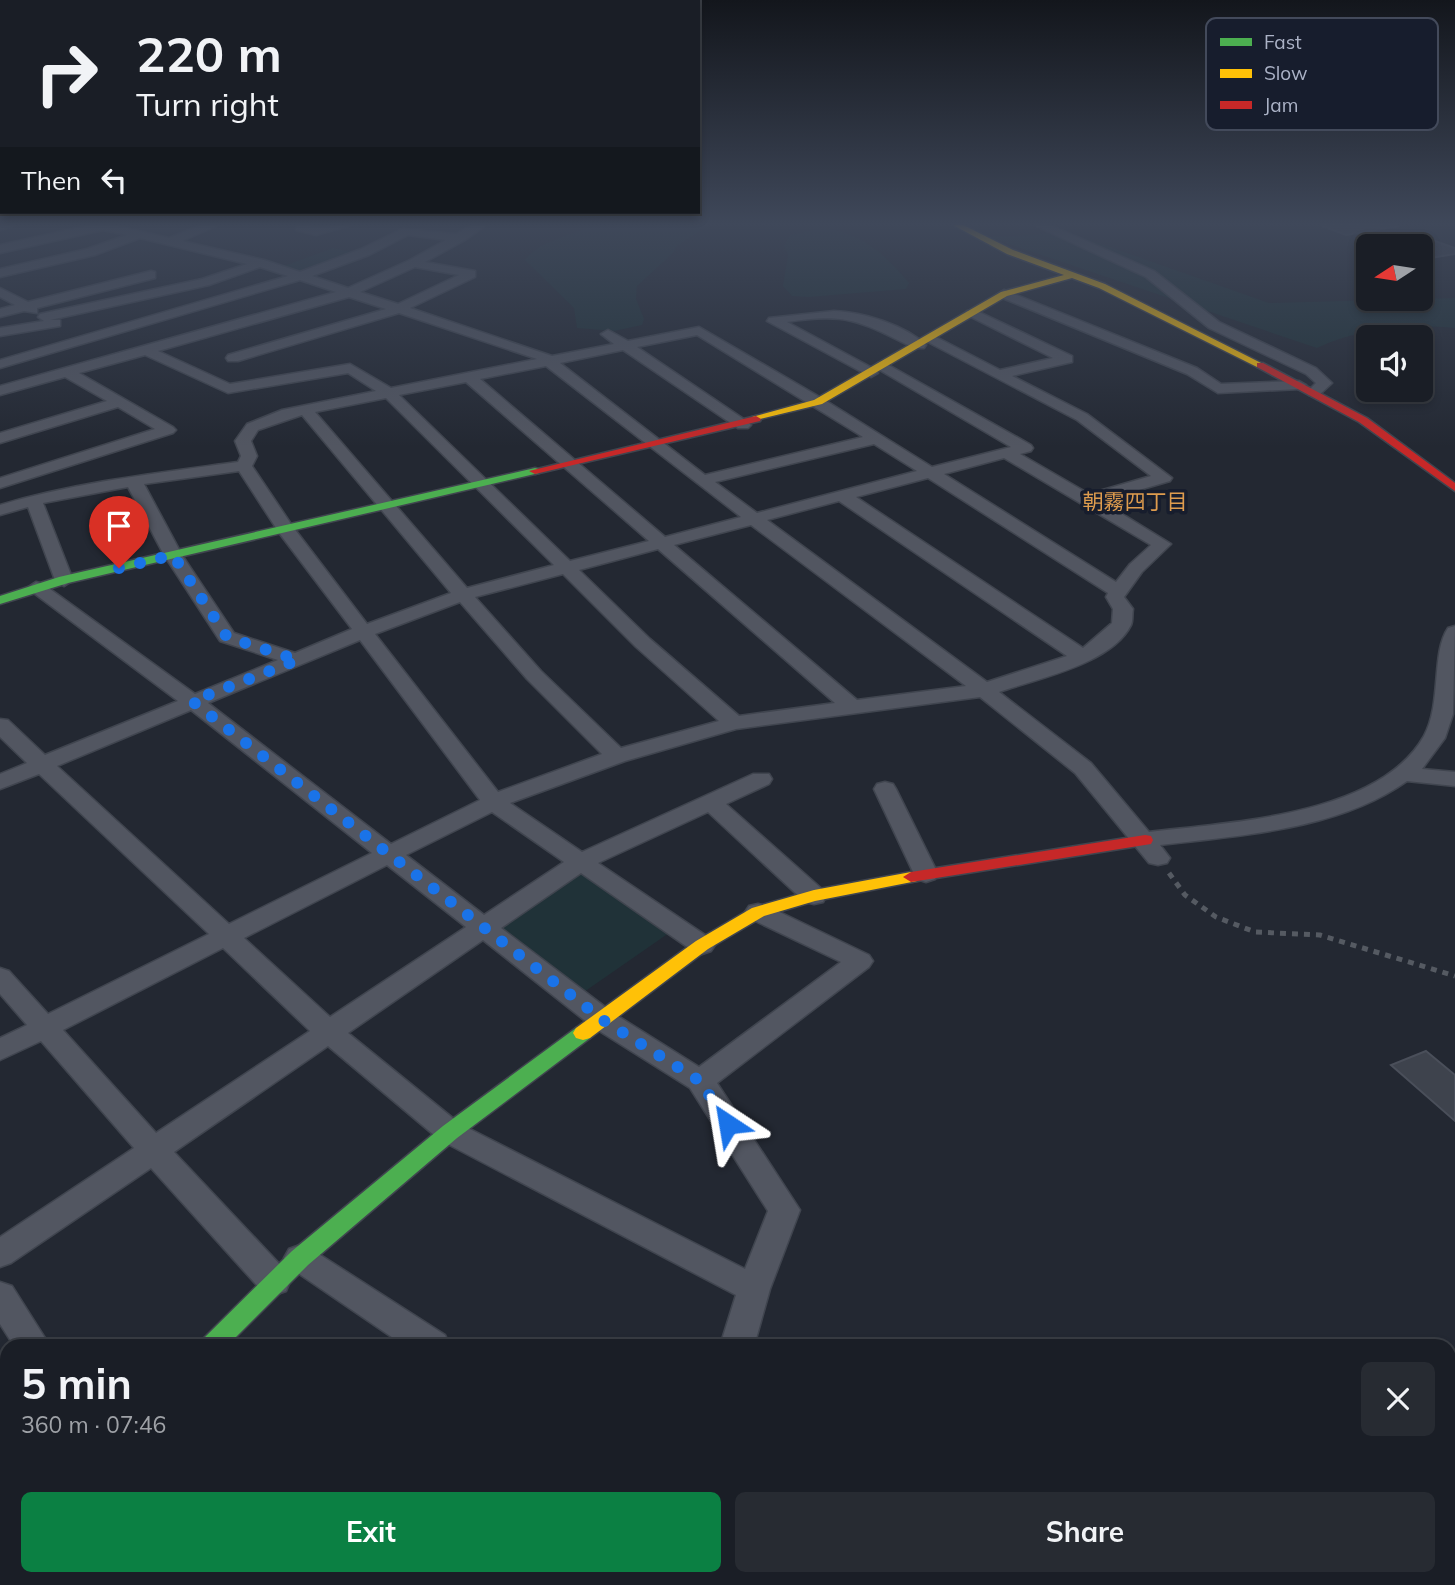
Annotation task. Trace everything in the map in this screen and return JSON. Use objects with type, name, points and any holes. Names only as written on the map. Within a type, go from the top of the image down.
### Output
[{"type":"street","points":[[10,299],[126,355]]},
{"type":"street","points":[[0,313],[49,299]]},
{"type":"street","points":[[0,332],[136,299]]},
{"type":"street","points":[[0,364],[226,299]]},
{"type":"street","points":[[0,391],[327,299]]},
{"type":"street","points":[[365,299],[550,361],[654,445],[984,690],[1083,768],[1152,849]]},
{"type":"street","points":[[233,358],[397,310],[420,299]]},
{"type":"street","points":[[0,600],[64,580],[743,425],[818,402],[996,299]]},
{"type":"street","points":[[1016,299],[1192,371],[1218,389],[1307,389],[1325,383],[1311,372],[1214,324],[1182,299]]},
{"type":"street","points":[[1128,299],[1363,420],[1453,485]]},
{"type":"street","points":[[0,782],[365,631],[465,594],[1026,448],[877,370],[774,321],[816,313],[830,317],[857,316],[924,342],[1000,374],[1082,418],[1164,478],[1087,500]]},
{"type":"street","points":[[972,314],[1067,359],[1000,374]]},
{"type":"street","points":[[244,466],[249,456],[243,441],[251,427],[273,417],[699,331],[818,402],[1119,592]]},
{"type":"street","points":[[608,334],[743,425]]},
{"type":"street","points":[[146,350],[229,389],[350,368],[389,393],[643,643],[734,723]]},
{"type":"street","points":[[0,483],[168,430],[66,372]]},
{"type":"street","points":[[469,377],[852,707]]},
{"type":"street","points":[[0,438],[120,402]]},
{"type":"street","points":[[306,410],[386,507],[534,675],[617,756]]},
{"type":"street","points":[[704,480],[876,439]]},
{"type":"street","points":[[0,1051],[387,853],[494,802],[617,756],[734,723],[984,690],[1083,657],[1108,639],[1122,624],[1123,609],[1115,597],[1136,568],[1161,544],[1006,453]]},
{"type":"street","points":[[0,510],[33,499],[244,466]]},
{"type":"street","points":[[244,466],[286,530],[494,802],[702,944]]},
{"type":"street","points":[[134,482],[173,555],[227,637],[298,660]]},
{"type":"street","points":[[844,497],[1083,657]]},
{"type":"street","points":[[33,499],[64,580]]},
{"type":"street","points":[[36,588],[192,701],[603,1020],[700,1081],[784,1210],[754,1289],[739,1339]]},
{"type":"street","points":[[218,1339],[274,1281],[450,1132],[702,944],[758,912],[814,896],[926,874],[1152,849],[1295,818],[1364,798],[1406,774],[1433,740],[1447,702],[1451,638],[1455,632]]},
{"type":"street","points":[[0,725],[329,1032],[450,1132],[754,1289]]},
{"type":"street","points":[[1406,774],[1455,779]]},
{"type":"street","points":[[0,1254],[582,861],[761,779]]},
{"type":"street","points":[[885,789],[926,874]]},
{"type":"street","points":[[711,802],[814,896]]},
{"type":"street","points":[[700,1081],[860,961],[758,912]]},
{"type":"street","points":[[0,977],[154,1151],[274,1281]]},
{"type":"street","points":[[300,1258],[422,1339]]},
{"type":"street","points":[[0,1296],[28,1339]]},
{"type":"path","points":[[1152,849],[1185,895],[1216,917],[1255,932],[1320,935],[1455,976]]},
{"type":"shaded area","points":[[565,299],[636,299],[644,319],[642,325],[614,331],[577,328],[574,308]]},
{"type":"shaded area","points":[[1172,299],[1258,299],[1269,303],[1356,301],[1356,312],[1433,312],[1433,299],[1455,299],[1455,328],[1433,327],[1433,325],[1356,325],[1356,335],[1317,348]]},
{"type":"shaded area","points":[[580,871],[669,933],[584,992],[496,925]]},
{"type":"building","points":[[1426,1051],[1455,1075],[1455,1121],[1391,1065]]},
{"type":"traffic: fast","points":[[0,600],[64,580],[535,471]]},
{"type":"traffic: fast","points":[[218,1339],[300,1258],[450,1132],[583,1033]]},
{"type":"traffic: slow","points":[[756,419],[818,402],[995,299]]},
{"type":"traffic: slow","points":[[1128,299],[1260,365]]},
{"type":"traffic: slow","points":[[583,1033],[702,945],[758,912],[814,896],[911,877]]},
{"type":"traffic: jam","points":[[1260,365],[1363,420],[1455,488]]},
{"type":"traffic: jam","points":[[535,471],[756,419]]},
{"type":"traffic: jam","points":[[911,877],[1145,840]]},
{"type":"district","name":"朝霧四丁目","points":[[1135,501]]},
{"type":"route","points":[[119,568],[173,555],[227,637],[298,660],[192,701],[603,1020],[700,1081],[728,1124]]}]
